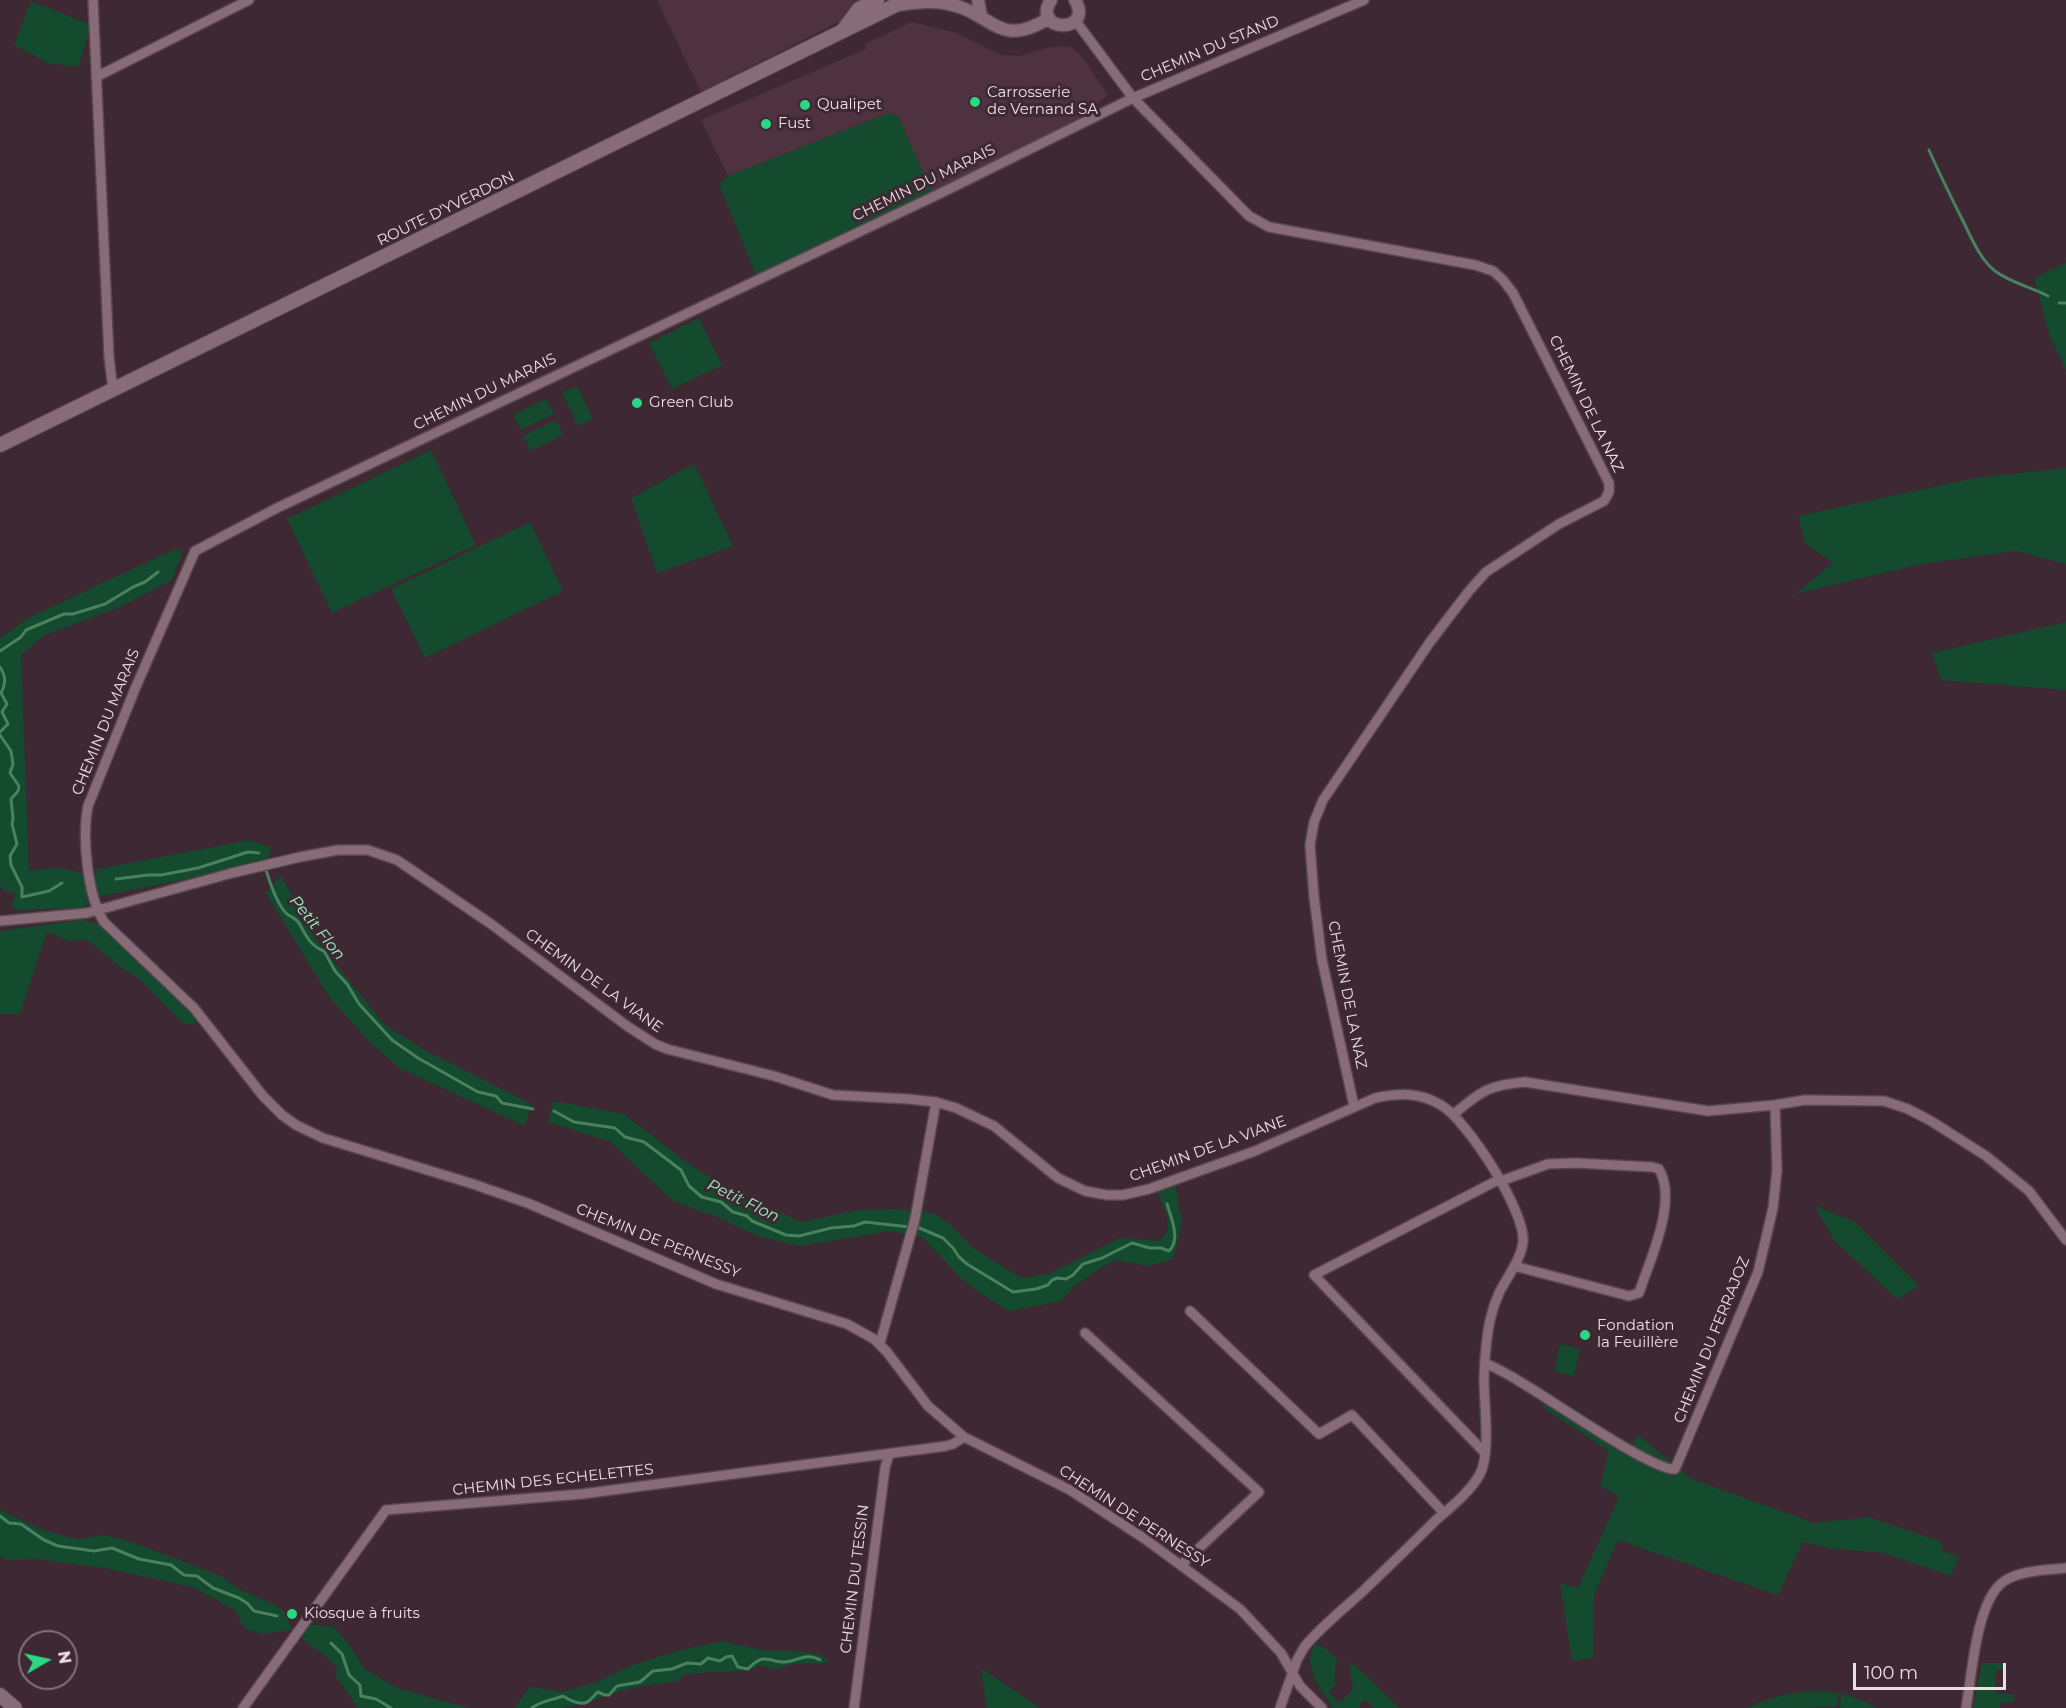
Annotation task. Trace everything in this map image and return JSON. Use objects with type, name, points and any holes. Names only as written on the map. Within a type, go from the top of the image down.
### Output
[{"type":"main road","points":[[843,31],[859,9],[877,0]]},
{"type":"main road","name":"ROUTE D'YVERDON","points":[[0,445],[902,2]]},
{"type":"main road","points":[[0,1695],[15,1708]]},
{"type":"street","points":[[93,0],[109,357],[113,390]]},
{"type":"street","points":[[96,77],[249,0]]},
{"type":"street","points":[[978,0],[981,16]]},
{"type":"street","points":[[1051,0],[1047,8],[1049,18],[1052,22],[1062,26],[1067,26],[1076,20],[1079,10],[1075,0]]},
{"type":"street","name":"CHEMIN DU STAND","points":[[1133,98],[1364,0]]},
{"type":"street","points":[[902,2],[951,4],[981,16],[991,25],[1004,31],[1024,30],[1049,18]]},
{"type":"street","name":"CHEMIN DE LA NAZ","points":[[1076,20],[1133,98],[1249,216],[1260,224],[1475,265],[1493,271],[1513,293],[1609,483],[1609,492],[1604,501],[1559,524],[1486,572],[1430,642],[1323,800],[1314,822],[1310,845],[1322,960],[1354,1106]]},
{"type":"street","name":"CHEMIN DU MARAIS","points":[[97,909],[84,843],[84,824],[88,806],[135,689],[195,551],[288,503],[928,199],[1133,98]]},
{"type":"street","name":"CHEMIN DE LA VIANE","points":[[0,921],[87,913],[300,856],[338,850],[368,850],[397,860],[490,924],[627,1026],[655,1044],[774,1076],[833,1095],[936,1102],[956,1108],[994,1126],[1058,1178],[1085,1191],[1107,1195],[1137,1192],[1181,1177],[1291,1136],[1354,1106],[1393,1094],[1411,1094],[1428,1098],[1454,1114],[1500,1180],[1518,1214],[1523,1229],[1523,1242],[1490,1319],[1485,1363],[1485,1453],[1479,1476],[1444,1513],[1312,1637],[1297,1660],[1280,1708]]},
{"type":"street","name":"CHEMIN DE PERNESSY","points":[[97,909],[104,922],[194,1008],[263,1096],[296,1125],[323,1138],[474,1184],[530,1204],[716,1284],[847,1324],[880,1343],[928,1406],[964,1437],[1070,1490],[1181,1565],[1245,1613],[1281,1653],[1300,1686],[1322,1708]]},
{"type":"street","points":[[1454,1114],[1476,1095],[1491,1087],[1501,1084],[1525,1083],[1708,1111],[1805,1100],[1870,1099],[1884,1101],[1908,1109],[1957,1137],[2012,1177],[2042,1207],[2066,1240]]},
{"type":"street","points":[[880,1343],[915,1219],[936,1102]]},
{"type":"street","name":"CHEMIN DU FERRAJOZ","points":[[1485,1363],[1520,1381],[1636,1455],[1671,1470],[1677,1465],[1758,1272],[1773,1208],[1777,1170],[1775,1105]]},
{"type":"street","points":[[1485,1453],[1314,1275],[1500,1180],[1534,1168],[1560,1163],[1659,1169],[1663,1176],[1665,1219],[1639,1293],[1629,1296],[1514,1266]]},
{"type":"street","points":[[1190,1311],[1319,1434],[1352,1415],[1444,1513]]},
{"type":"street","points":[[1085,1332],[1259,1492],[1181,1565]]},
{"type":"street","name":"CHEMIN DES ECHELETTES","points":[[243,1708],[386,1510],[582,1494],[946,1446],[964,1437]]},
{"type":"street","name":"CHEMIN DU TESSIN","points":[[854,1708],[888,1454]]},
{"type":"street","points":[[1966,1708],[1981,1623],[1986,1605],[1993,1592],[2004,1581],[2019,1574],[2066,1568]]},
{"type":"shaded area","points":[[657,0],[870,0],[844,19],[701,92]]},
{"type":"shaded area","points":[[912,22],[954,32],[1001,55],[1020,56],[1050,47],[1070,46],[1081,55],[1108,95],[1084,115],[1046,137],[932,192],[898,116],[889,113],[728,176],[701,120],[866,49],[865,44]]},
{"type":"green space","points":[[31,1],[91,25],[78,67],[48,63],[14,45]]},
{"type":"green space","points":[[889,113],[898,116],[932,192],[756,275],[719,184],[728,176]]},
{"type":"green space","points":[[2066,263],[2066,370],[2050,337],[2034,278]]},
{"type":"green space","points":[[699,318],[722,365],[672,389],[649,343]]},
{"type":"green space","points":[[577,386],[593,419],[578,426],[562,393]]},
{"type":"green space","points":[[546,399],[554,414],[521,430],[513,415]]},
{"type":"green space","points":[[556,420],[563,435],[531,451],[523,436]]},
{"type":"green space","points":[[431,450],[476,545],[332,613],[287,519]]},
{"type":"green space","points":[[694,464],[733,546],[657,573],[631,498]]},
{"type":"green space","points":[[2066,468],[2066,564],[2016,551],[1921,564],[1795,594],[1833,563],[1805,543],[1798,516],[1975,478]]},
{"type":"green space","points":[[530,522],[563,591],[425,658],[391,589]]},
{"type":"green space","points":[[173,550],[183,551],[172,580],[120,607],[45,635],[21,655],[29,871],[57,868],[85,875],[90,902],[83,908],[15,910],[11,904],[16,894],[4,891],[0,887],[0,638],[30,617]]},
{"type":"green space","points":[[2066,622],[2066,690],[1941,680],[1932,653]]},
{"type":"green space","points":[[249,840],[271,847],[269,859],[97,897],[94,878],[98,869]]},
{"type":"green space","points":[[281,875],[312,934],[385,1025],[428,1052],[531,1104],[525,1126],[401,1069],[373,1045],[330,998],[266,893]]},
{"type":"green space","points":[[82,920],[98,924],[197,1018],[194,1025],[182,1023],[142,981],[87,940],[69,941],[47,932],[20,1014],[0,1014],[0,931]]},
{"type":"green space","points":[[553,1101],[624,1114],[688,1163],[733,1192],[802,1222],[857,1210],[896,1209],[933,1213],[949,1224],[973,1248],[1021,1278],[1049,1274],[1120,1238],[1160,1241],[1168,1231],[1167,1216],[1158,1192],[1175,1185],[1182,1223],[1173,1259],[1149,1266],[1114,1260],[1075,1285],[1061,1301],[1010,1311],[981,1294],[961,1278],[922,1237],[890,1231],[800,1246],[760,1237],[717,1217],[673,1201],[609,1141],[548,1122]]},
{"type":"green space","points":[[1814,1205],[1856,1223],[1919,1286],[1897,1299],[1834,1240]]},
{"type":"green space","points":[[1560,1344],[1580,1349],[1574,1376],[1554,1371]]},
{"type":"green space","points":[[1550,1396],[1632,1447],[1637,1434],[1691,1479],[1814,1523],[1869,1517],[1942,1542],[1942,1551],[1959,1556],[1951,1576],[1884,1553],[1828,1548],[1803,1542],[1778,1595],[1618,1540],[1594,1595],[1593,1658],[1572,1661],[1560,1583],[1578,1588],[1619,1497],[1600,1485],[1609,1451],[1542,1407]]},
{"type":"green space","points":[[0,1510],[60,1535],[78,1539],[104,1535],[129,1541],[220,1576],[241,1590],[277,1606],[286,1613],[292,1630],[263,1634],[245,1629],[235,1610],[192,1587],[105,1568],[36,1559],[6,1560],[0,1556]]},
{"type":"green space","points":[[305,1624],[334,1627],[351,1647],[365,1670],[400,1689],[468,1708],[358,1708],[335,1675],[338,1670],[325,1655],[297,1635]]},
{"type":"green space","points":[[722,1641],[762,1650],[798,1651],[822,1655],[828,1663],[791,1664],[774,1670],[760,1665],[739,1671],[682,1675],[679,1681],[635,1687],[561,1708],[514,1708],[530,1687],[562,1692],[594,1683],[631,1666],[677,1651]]},
{"type":"green space","points":[[1314,1645],[1328,1651],[1338,1662],[1334,1674],[1336,1685],[1329,1691],[1338,1703],[1352,1688],[1350,1661],[1400,1708],[1374,1708],[1365,1699],[1358,1708],[1333,1708],[1312,1670],[1310,1662]]},
{"type":"green space","points":[[1982,1663],[2003,1663],[2003,1669],[1996,1671],[1995,1693],[2014,1694],[2014,1702],[2001,1702],[2000,1708],[1973,1708]]},
{"type":"green space","points":[[981,1668],[1040,1708],[987,1708]]},
{"type":"green space","points":[[1820,1691],[1839,1693],[1837,1706],[1747,1708],[1782,1695]]},
{"type":"green space","points":[[1841,1693],[1864,1701],[1877,1708],[1840,1708]]},
{"type":"waterway","points":[[1929,150],[1979,253],[2001,275],[2048,296]]},
{"type":"waterway","points":[[2059,303],[2066,303]]},
{"type":"waterway","points":[[0,651],[21,637],[26,630],[64,614],[73,614],[105,604],[145,582],[158,572]]},
{"type":"waterway","name":"Petit Flon","points":[[0,667],[5,680],[1,693],[7,704],[2,712],[8,724],[0,732]]},
{"type":"waterway","name":"Petit Flon","points":[[0,735],[11,751],[13,764],[10,773],[19,786],[11,799],[12,824],[17,844],[10,856],[11,865],[22,887],[22,897],[49,891],[62,883]]},
{"type":"waterway","name":"Petit Flon","points":[[116,879],[161,875],[198,868],[248,852],[259,853]]},
{"type":"waterway","name":"Petit Flon","points":[[266,870],[274,894],[283,910],[298,921],[312,943],[324,951],[335,971],[347,984],[359,1004],[392,1040],[418,1058],[478,1092],[496,1096],[502,1103],[533,1109]]},
{"type":"waterway","name":"Petit Flon","points":[[554,1111],[574,1122],[615,1128],[625,1137],[644,1142],[681,1170],[689,1186],[702,1197],[721,1202],[733,1212],[747,1216],[752,1221],[786,1235],[799,1236],[865,1222],[910,1227]]},
{"type":"waterway","name":"Petit Flon","points":[[917,1227],[943,1238],[967,1264],[1013,1292],[1036,1289],[1048,1285],[1057,1278],[1066,1279],[1083,1264],[1102,1258],[1132,1243],[1169,1251],[1173,1246],[1175,1235],[1167,1204]]},
{"type":"waterway","points":[[0,1516],[9,1523],[21,1524],[44,1540],[58,1546],[94,1551],[112,1548],[139,1559],[171,1565],[184,1575],[197,1576],[213,1588],[239,1598],[254,1611],[277,1616]]},
{"type":"waterway","points":[[331,1643],[342,1654],[349,1675],[360,1685],[361,1696],[376,1699],[391,1708]]},
{"type":"waterway","points":[[532,1708],[563,1696],[574,1702],[585,1703],[598,1692],[609,1695],[617,1686],[640,1682],[653,1671],[672,1669],[687,1663],[701,1664],[708,1658],[720,1661],[732,1656],[738,1667],[748,1669],[761,1659],[787,1662],[810,1657],[820,1660]]},
{"type":"place","name":"Carrosserie de Vernand SA","points":[[975,102]]},
{"type":"place","name":"Qualipet","points":[[805,105]]},
{"type":"place","name":"Fust","points":[[766,124]]},
{"type":"place","name":"Green Club","points":[[637,403]]},
{"type":"place","name":"Fondation la Feuillère","points":[[1585,1335]]},
{"type":"place","name":"Kiosque à fruits","points":[[292,1614]]}]
